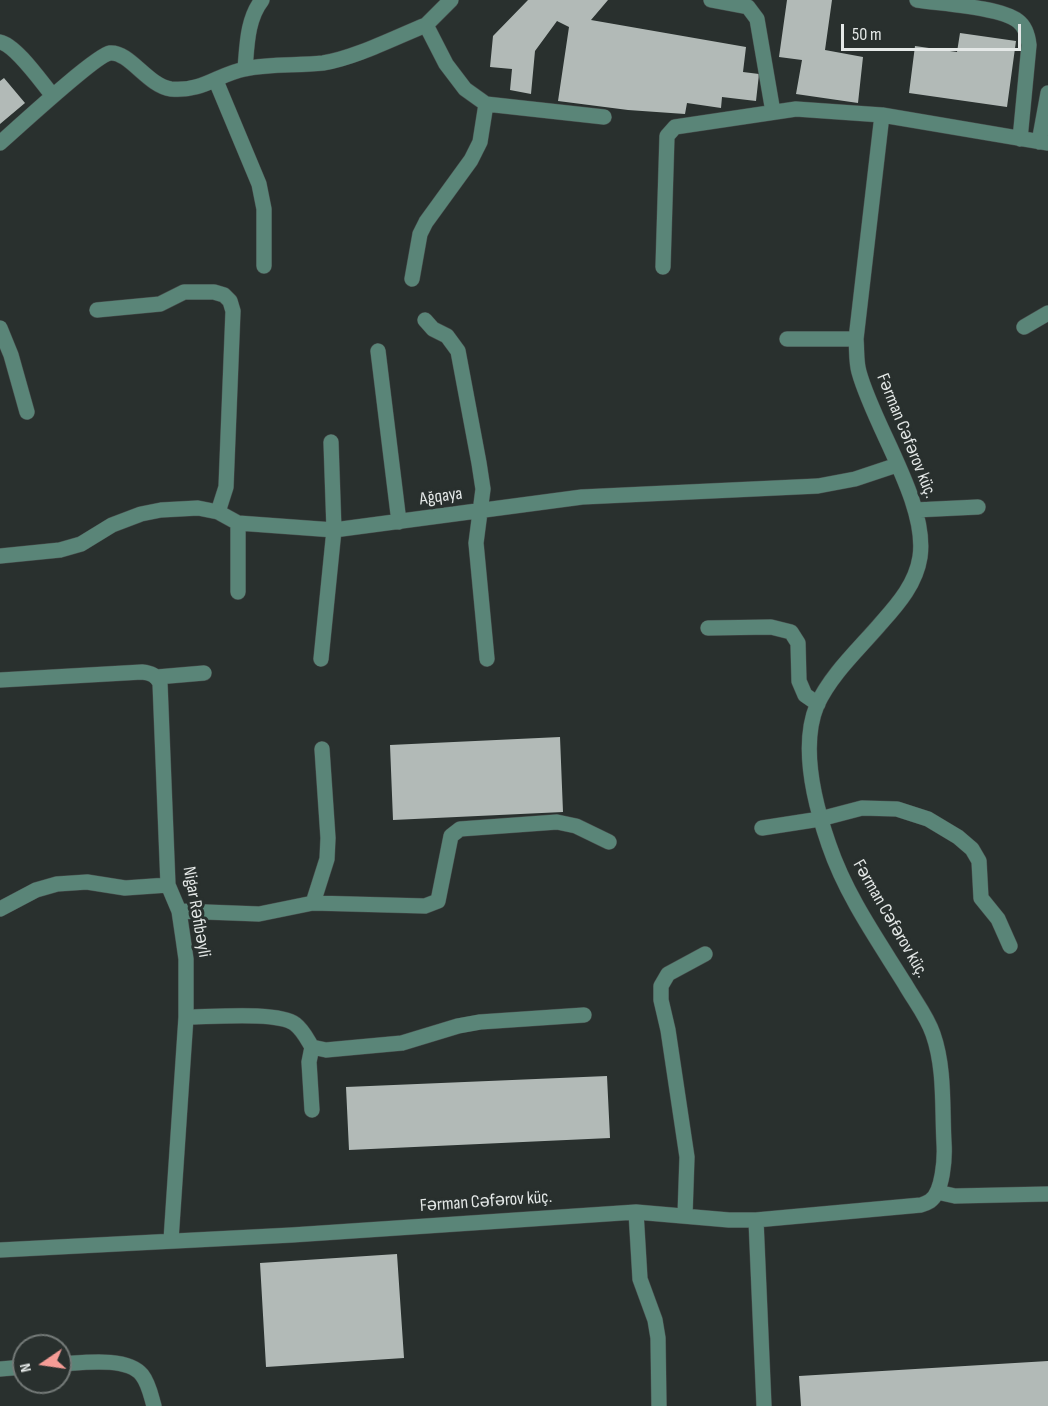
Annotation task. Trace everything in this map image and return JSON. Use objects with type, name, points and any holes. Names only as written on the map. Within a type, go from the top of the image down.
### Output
[{"type":"street","points":[[245,69],[252,17],[262,0]]},
{"type":"street","points":[[0,142],[103,55],[111,53],[120,55],[157,85],[171,89],[195,88],[245,69],[325,63],[354,54],[426,25],[451,0]]},
{"type":"street","points":[[711,0],[748,7],[756,19],[773,112]]},
{"type":"street","points":[[917,0],[1003,14],[1019,21],[1028,33],[1029,45],[1020,139]]},
{"type":"street","points":[[426,25],[446,64],[465,89],[486,104],[604,117]]},
{"type":"street","points":[[0,42],[4,42],[14,51],[53,96]]},
{"type":"street","points":[[216,81],[259,184],[264,209],[264,266]]},
{"type":"street","points":[[663,267],[667,136],[675,127],[796,109],[882,115],[1044,143],[1048,93]]},
{"type":"street","points":[[412,279],[420,234],[426,222],[471,160],[480,142],[486,104]]},
{"type":"street","name":"Fərman Cəfərov küç.","points":[[0,1250],[636,1212],[756,1220],[921,1205],[930,1201],[937,1192],[945,1159],[940,1058],[932,1031],[849,891],[835,862],[820,819],[810,760],[810,728],[818,704],[837,673],[901,600],[915,578],[920,557],[921,536],[915,510],[869,402],[859,370],[856,339],[882,115]]},
{"type":"street","points":[[97,310],[160,304],[184,292],[213,292],[224,295],[230,301],[233,311],[226,487],[218,512]]},
{"type":"street","points":[[1024,327],[1048,313]]},
{"type":"street","points":[[425,320],[433,329],[447,336],[458,351],[479,463],[483,489],[476,543],[487,659]]},
{"type":"street","points":[[0,328],[27,412]]},
{"type":"street","points":[[786,339],[856,339]]},
{"type":"street","points":[[378,351],[399,522]]},
{"type":"street","points":[[321,659],[334,530],[331,442]]},
{"type":"street","name":"Ağqaya","points":[[0,556],[60,550],[81,543],[112,525],[141,514],[161,510],[198,508],[218,512],[238,523],[256,526],[334,530],[582,497],[818,486],[855,479],[897,465]]},
{"type":"street","points":[[915,510],[978,507]]},
{"type":"street","points":[[238,523],[238,592]]},
{"type":"street","points":[[708,628],[771,627],[791,632],[798,643],[799,681],[805,695],[818,704]]},
{"type":"street","points":[[0,680],[142,672],[157,677],[204,673]]},
{"type":"street","name":"Nigar Rəfibəyli","points":[[157,677],[161,692],[168,885],[179,911],[186,959],[186,1017],[171,1240]]},
{"type":"street","points":[[313,903],[327,859],[328,838],[322,749]]},
{"type":"street","points":[[762,828],[820,819],[862,808],[897,809],[928,819],[958,837],[972,849],[979,861],[981,898],[998,919],[1010,946]]},
{"type":"street","points":[[179,911],[259,914],[313,903],[433,905],[438,901],[452,836],[460,829],[557,822],[576,826],[609,842]]},
{"type":"street","points":[[0,909],[36,890],[57,884],[87,882],[125,888],[168,885]]},
{"type":"street","points":[[686,1215],[687,1157],[668,1030],[661,1000],[661,986],[668,974],[705,954]]},
{"type":"street","points":[[312,1047],[326,1050],[402,1043],[458,1026],[584,1015]]},
{"type":"street","points":[[186,1017],[277,1017],[293,1022],[303,1031],[312,1047],[309,1062],[312,1110]]},
{"type":"street","points":[[937,1192],[955,1196],[1048,1194]]},
{"type":"street","points":[[636,1212],[640,1279],[655,1320],[658,1338],[658,1406]]},
{"type":"street","points":[[756,1220],[764,1406]]},
{"type":"street","points":[[72,1363],[94,1362],[124,1365],[141,1374],[150,1390],[154,1406]]},
{"type":"building","points":[[528,0],[608,0],[591,20],[746,47],[743,72],[759,74],[756,101],[722,97],[721,108],[687,103],[685,114],[628,110],[558,101],[569,27],[557,21],[535,51],[531,94],[510,90],[512,69],[490,67],[493,36]]},
{"type":"building","points":[[787,0],[832,0],[825,50],[863,57],[858,103],[796,94],[802,60],[779,57]]},
{"type":"building","points":[[960,33],[1016,41],[1007,107],[909,93],[915,46],[957,52]]},
{"type":"building","points":[[4,78],[25,103],[0,124],[0,81]]},
{"type":"building","points":[[560,737],[563,812],[393,820],[390,745]]},
{"type":"building","points":[[607,1076],[610,1138],[349,1150],[346,1087]]},
{"type":"building","points":[[397,1254],[404,1358],[266,1367],[260,1263]]},
{"type":"building","points":[[1048,1361],[1048,1406],[801,1406],[799,1376]]}]
